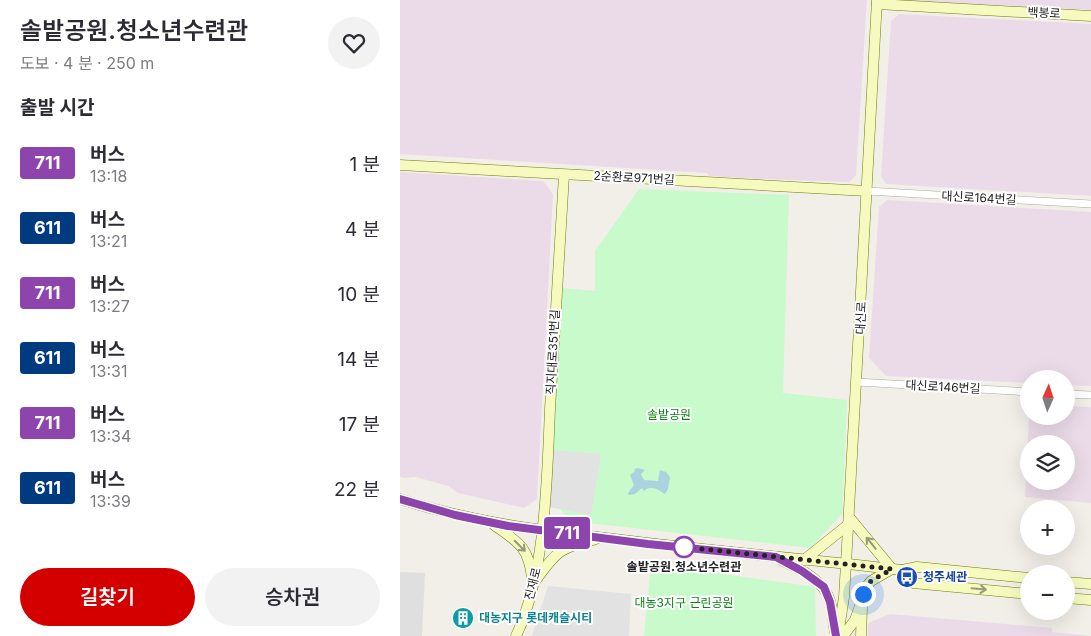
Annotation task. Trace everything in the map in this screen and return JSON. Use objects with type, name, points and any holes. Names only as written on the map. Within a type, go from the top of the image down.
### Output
[{"type":"street","name":"백봉로","points":[[877,2],[1091,16]]},
{"type":"street","name":"대신로","points":[[837,636],[844,596],[849,520],[877,2]]},
{"type":"street","name":"2순환로971번길","points":[[400,165],[867,191]]},
{"type":"street","name":"직지대로351번길","points":[[542,530],[548,458],[564,175]]},
{"type":"street","name":"대신로164번길","points":[[867,191],[1091,204]]},
{"type":"street","name":"대신로146번길","points":[[857,382],[1020,391]]},
{"type":"street","points":[[1075,394],[1091,395]]},
{"type":"street","points":[[400,499],[455,515],[542,530],[897,570]]},
{"type":"street","points":[[804,560],[849,520],[897,570],[913,583],[1020,593]]},
{"type":"street","points":[[486,521],[510,537],[527,554],[533,585]]},
{"type":"street","name":"진재로","points":[[516,636],[533,585],[542,530]]},
{"type":"street","points":[[533,585],[550,560],[560,550],[602,538]]},
{"type":"street","points":[[776,557],[802,571],[824,587],[830,602],[837,636]]},
{"type":"street","points":[[843,636],[855,620],[863,594],[871,581],[897,570],[917,567],[1020,577]]},
{"type":"street","points":[[1075,583],[1091,584]]},
{"type":"street","points":[[862,636],[863,594]]},
{"type":"street","points":[[1075,599],[1091,600]]},
{"type":"shaded area","points":[[400,0],[867,0],[856,176],[849,182],[763,179],[709,176],[707,173],[400,154]]},
{"type":"shaded area","points":[[890,0],[1091,0],[1091,10]]},
{"type":"shaded area","points":[[899,14],[1091,24],[1091,196],[886,184],[881,176],[891,21]]},
{"type":"shaded area","points":[[400,172],[543,181],[553,194],[537,499],[524,508],[458,493],[448,486],[416,477],[400,477]]},
{"type":"shaded area","points":[[887,200],[1091,212],[1091,386],[1075,385],[1075,370],[1020,370],[1020,383],[886,376],[869,358],[879,207]]},
{"type":"shaded area","points":[[1075,406],[1091,407],[1091,503],[1075,502],[1075,500],[1025,497],[1025,490],[1075,490],[1075,435],[1028,435],[1029,425],[1075,425]]},
{"type":"shaded area","points":[[552,450],[601,454],[591,515],[549,507]]},
{"type":"shaded area","points":[[400,572],[425,573],[422,636],[400,636]]},
{"type":"shaded area","points":[[548,586],[631,594],[629,636],[532,636]]},
{"type":"shaded area","points":[[890,614],[1052,628],[1052,632],[1091,636],[868,636],[868,623]]},
{"type":"green space","name":"솔밭공원","points":[[639,189],[789,195],[783,393],[847,400],[842,514],[810,548],[571,521],[549,498],[562,288],[595,291],[595,251]]},
{"type":"green space","name":"대농3지구 근린공원","points":[[651,564],[815,587],[816,636],[644,636]]},
{"type":"water","points":[[634,469],[645,470],[641,474],[644,480],[658,481],[660,470],[666,472],[670,477],[665,494],[655,488],[649,488],[644,491],[642,488],[635,494],[629,495],[628,493],[634,485],[630,475],[635,471]]},
{"type":"bus line","name":"711","points":[[400,499],[455,515],[508,526],[648,544],[776,557],[802,571],[824,587],[830,602],[836,636]]},
{"type":"place","name":"솔밭공원.청소년수련관","points":[[684,547]]},
{"type":"place","name":"청주세관","points":[[907,577]]},
{"type":"place","name":"대농지구 롯데캐슬시티","points":[[463,618]]},
{"type":"route","points":[[684,547],[892,569],[871,581],[863,594]]}]
